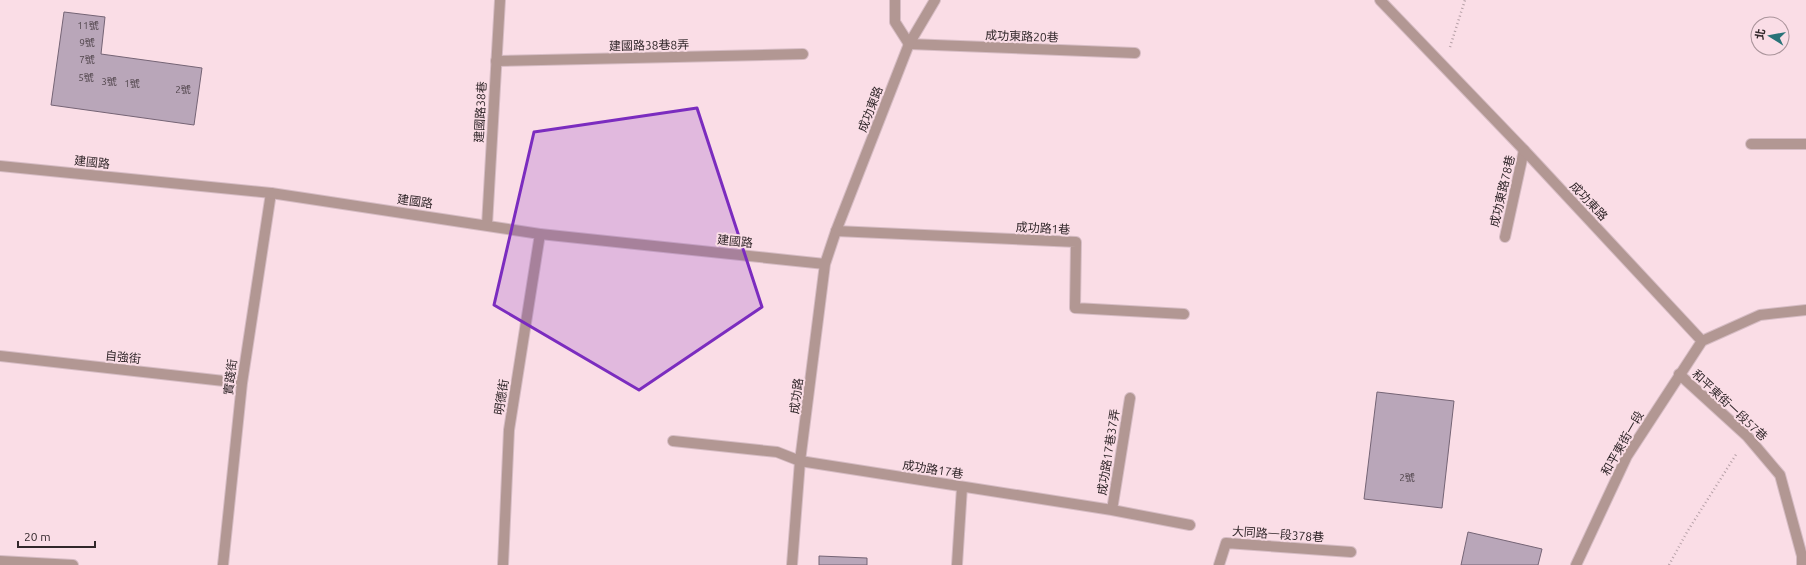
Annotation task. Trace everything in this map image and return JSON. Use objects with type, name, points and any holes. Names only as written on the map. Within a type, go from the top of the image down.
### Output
[{"type":"street","name":"建國路38巷","points":[[487,225],[500,0]]},
{"type":"street","points":[[895,0],[895,22],[909,44]]},
{"type":"street","name":"成功東路","points":[[836,231],[909,44],[935,0]]},
{"type":"street","name":"成功東路","points":[[1380,0],[1524,150],[1702,341]]},
{"type":"street","name":"成功東路20巷","points":[[909,44],[1135,53]]},
{"type":"street","name":"建國路38巷8弄","points":[[496,61],[803,54]]},
{"type":"street","points":[[1751,144],[1806,144]]},
{"type":"street","name":"成功東路78巷","points":[[1504,238],[1524,150]]},
{"type":"street","name":"建國路","points":[[0,166],[270,193],[540,234],[825,264]]},
{"type":"street","name":"實踐街","points":[[223,565],[242,383],[270,193]]},
{"type":"street","name":"成功路","points":[[792,565],[800,461],[825,264],[836,231]]},
{"type":"street","name":"成功路1巷","points":[[836,231],[1076,242],[1075,308],[1184,314]]},
{"type":"street","name":"明德街","points":[[503,565],[509,430],[540,234]]},
{"type":"street","points":[[1702,341],[1760,315],[1806,310]]},
{"type":"street","name":"和平東街一段","points":[[1576,565],[1627,456],[1679,374],[1702,341]]},
{"type":"street","name":"自強街","points":[[0,356],[242,383]]},
{"type":"street","name":"和平東街一段57巷","points":[[1679,374],[1748,436],[1780,475],[1803,559]]},
{"type":"street","name":"成功路17巷37弄","points":[[1112,510],[1130,398]]},
{"type":"street","name":"成功路17巷","points":[[673,441],[777,452],[800,461],[1112,510],[1190,525]]},
{"type":"street","points":[[958,565],[962,487]]},
{"type":"street","name":"大同路一段378巷","points":[[1219,565],[1226,543],[1351,552]]},
{"type":"street","points":[[0,561],[73,565]]},
{"type":"path","points":[[1443,67],[1465,0]]},
{"type":"path","points":[[1668,565],[1687,532],[1748,436]]},
{"type":"highlighted area","points":[[697,108],[762,307],[639,390],[494,305],[534,132]]},
{"type":"building","points":[[64,12],[105,17],[101,54],[202,68],[194,125],[51,105]]},
{"type":"building","points":[[1377,392],[1454,401],[1442,508],[1364,499]]},
{"type":"building","points":[[1468,532],[1542,549],[1538,565],[1461,565]]},
{"type":"building","points":[[819,556],[867,558],[867,565],[819,565]]}]
